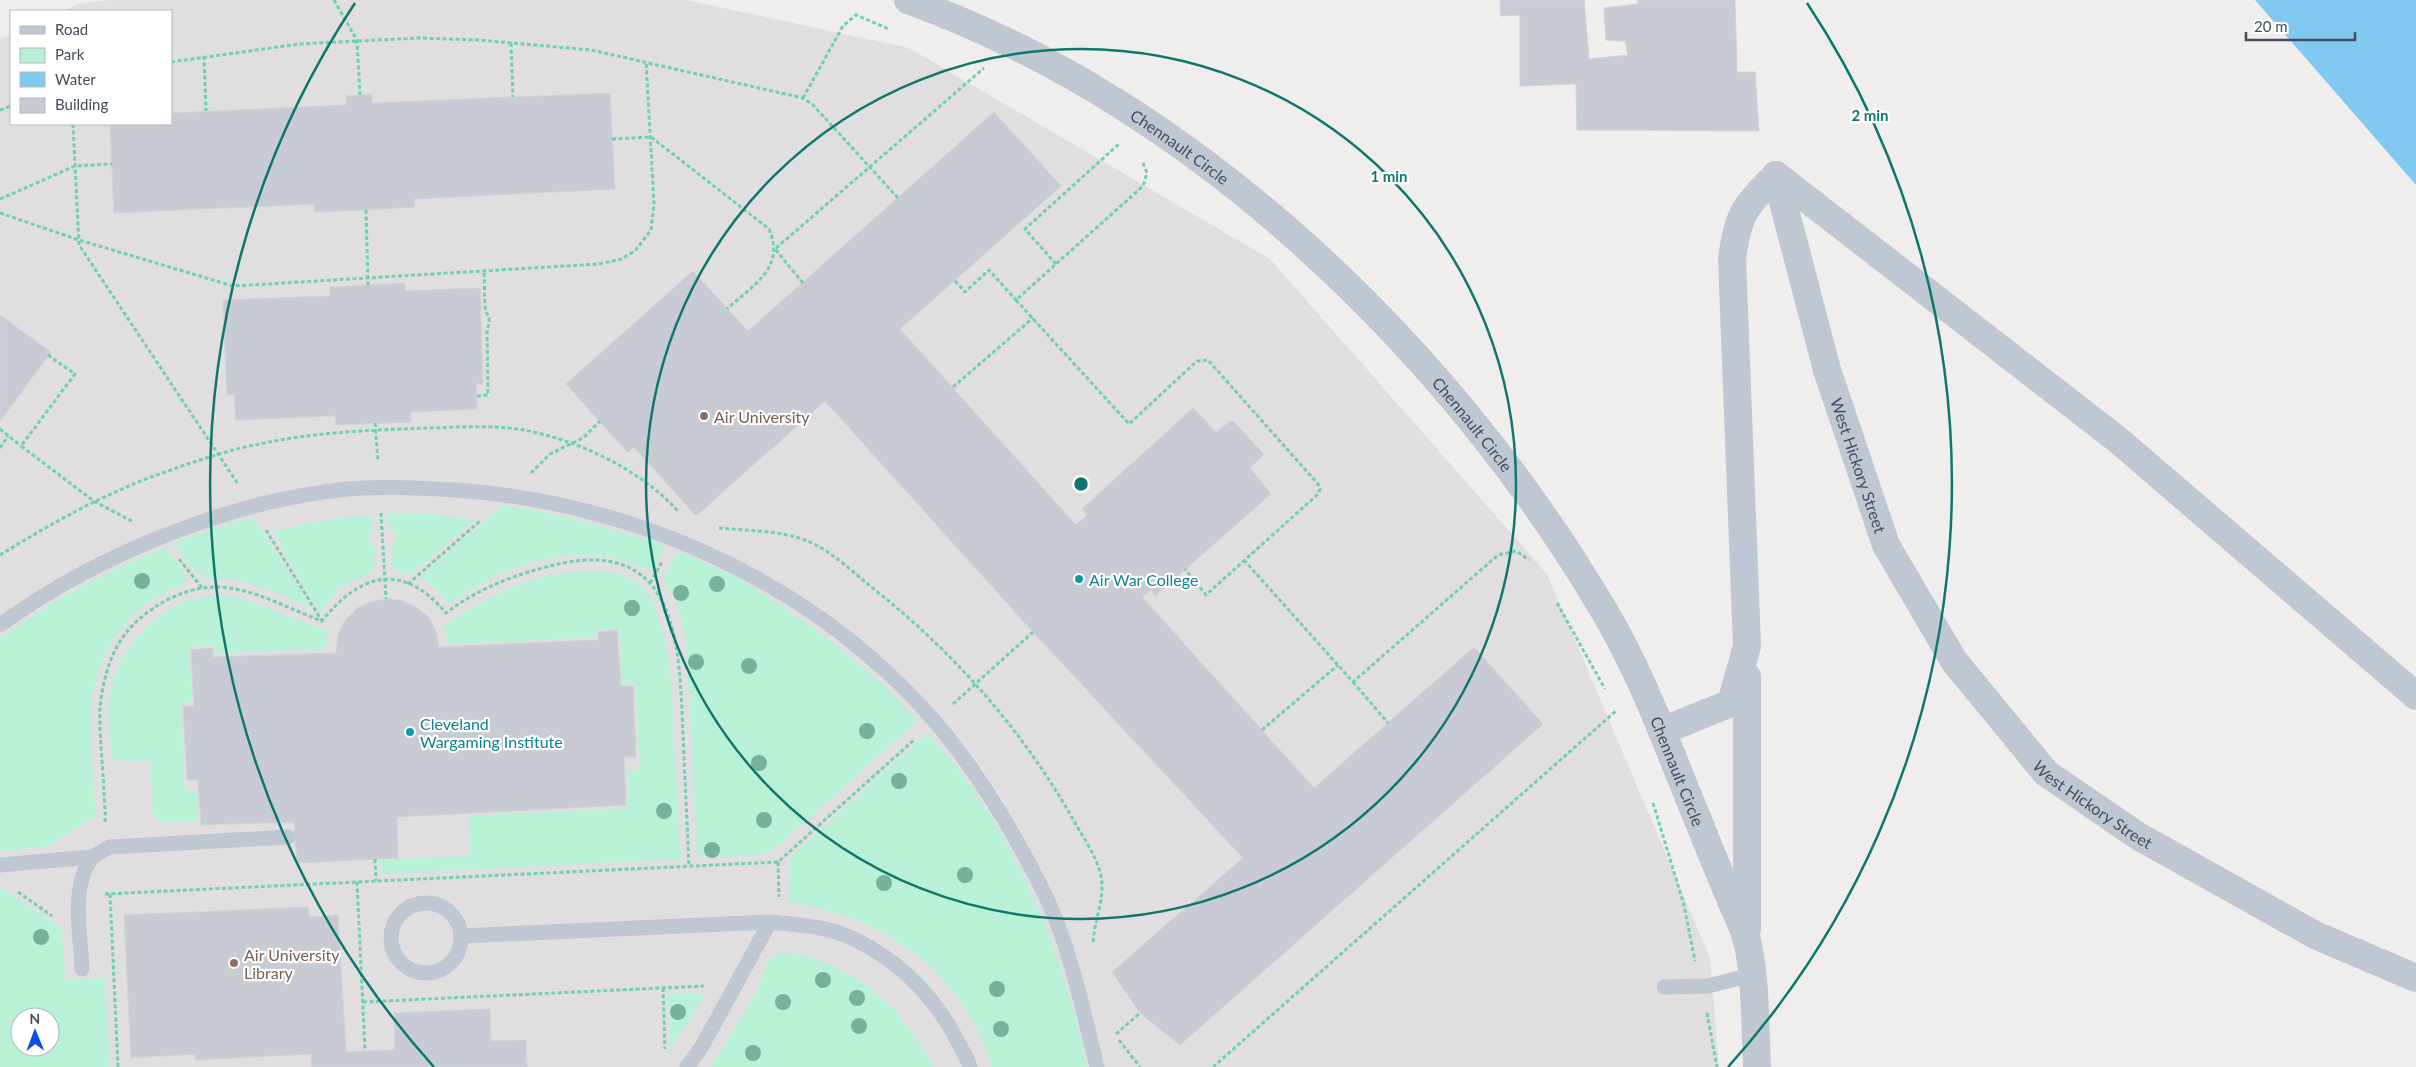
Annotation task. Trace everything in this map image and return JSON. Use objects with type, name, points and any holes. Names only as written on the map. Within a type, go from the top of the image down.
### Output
[{"type":"street","name":"Chennault Circle","points":[[908,0],[998,38],[1068,73],[1144,120],[1206,164],[1271,217],[1339,277],[1416,356],[1464,411],[1513,473],[1558,537],[1605,611],[1647,693],[1747,943],[1757,1067]]},
{"type":"street","points":[[1747,943],[1747,646],[1732,259],[1740,217],[1749,203],[1776,175],[2118,440],[2416,696]]},
{"type":"street","name":"West Hickory Street","points":[[1776,175],[1827,370],[1886,545],[1954,661],[2046,773],[2138,836],[2315,934],[2416,978]]},
{"type":"street","points":[[1662,731],[1731,703],[1747,646]]},
{"type":"lane","points":[[0,626],[24,608],[110,560],[192,526],[266,502],[349,489],[422,488],[498,493],[562,504],[642,527],[722,560],[807,609],[872,657],[934,722],[967,763],[1011,833],[1050,905],[1076,983],[1097,1067]]},
{"type":"lane","points":[[0,865],[92,858],[110,847],[288,836]]},
{"type":"lane","points":[[82,969],[79,896],[82,875],[92,858]]},
{"type":"lane","points":[[425,904],[437,905],[448,910],[455,919],[461,936],[458,953],[452,963],[442,970],[431,973],[419,972],[400,961],[394,952],[391,941],[397,920],[404,911],[414,906],[425,904]]},
{"type":"lane","points":[[461,936],[775,923],[812,926],[855,939],[894,964],[926,992],[947,1021],[970,1067]]},
{"type":"lane","points":[[687,1067],[701,1048],[737,984],[775,923]]},
{"type":"lane","points":[[1664,987],[1701,986],[1751,975]]},
{"type":"path","points":[[334,0],[357,40],[360,95]]},
{"type":"path","points":[[803,98],[843,26],[856,15],[893,30]]},
{"type":"path","points":[[172,62],[299,44],[417,38],[511,42],[591,50],[803,98],[813,105],[898,198]]},
{"type":"path","points":[[727,309],[769,270],[775,249],[984,68],[998,38]]},
{"type":"path","points":[[511,42],[513,97]]},
{"type":"path","points":[[204,56],[206,111]]},
{"type":"path","points":[[0,213],[79,240],[233,286],[599,264],[621,258],[635,251],[651,230],[654,217],[646,61]]},
{"type":"path","points":[[975,64],[992,72]]},
{"type":"path","points":[[1056,264],[1025,229],[1144,120]]},
{"type":"path","points":[[73,125],[79,245],[218,454],[322,621]]},
{"type":"path","points":[[612,139],[651,137],[769,229],[775,249],[803,282]]},
{"type":"path","points":[[1114,142],[1124,149]]},
{"type":"path","points":[[1016,300],[1143,186],[1147,178],[1146,166],[1138,158]]},
{"type":"path","points":[[0,199],[75,166],[112,164]]},
{"type":"path","points":[[366,210],[368,285]]},
{"type":"path","points":[[955,281],[965,292],[990,270],[1129,424],[1198,361],[1208,360],[1318,484],[1318,494],[1206,595],[1185,569]]},
{"type":"path","points":[[477,396],[488,395],[486,330],[490,321],[490,315],[485,307],[484,271]]},
{"type":"path","points":[[953,387],[1033,318]]},
{"type":"path","points":[[22,446],[75,374],[48,355]]},
{"type":"path","points":[[0,429],[95,502],[163,538],[203,589]]},
{"type":"path","points":[[0,555],[33,534],[95,502],[165,472],[218,454],[260,444],[334,432],[376,430]]},
{"type":"path","points":[[0,448],[8,436]]},
{"type":"path","points":[[1353,682],[1498,555],[1512,551],[1520,552],[1533,565]]},
{"type":"path","points":[[322,621],[335,604],[349,593],[368,582],[384,579],[403,582],[420,589],[433,599],[446,614],[461,602],[499,583],[515,576],[552,566],[581,560],[591,560],[611,562],[636,572],[654,588],[670,617],[679,655],[689,866]]},
{"type":"path","points":[[1244,560],[1388,723]]},
{"type":"path","points":[[98,826],[105,822],[100,709],[110,661],[123,637],[142,618],[162,602],[188,591],[216,587],[242,590],[322,621]]},
{"type":"path","points":[[1554,598],[1609,697]]},
{"type":"path","points":[[79,896],[778,862],[1033,632]]},
{"type":"path","points":[[1262,730],[1338,666]]},
{"type":"path","points":[[1213,1067],[1615,711],[1647,693]]},
{"type":"path","points":[[1612,704],[1619,720]]},
{"type":"path","points":[[1652,801],[1684,905],[1717,1067]]},
{"type":"path","points":[[375,858],[376,882]]},
{"type":"path","points":[[775,923],[778,862]]},
{"type":"path","points":[[357,882],[366,1051]]},
{"type":"path","points":[[16,890],[56,919],[56,909]]},
{"type":"path","points":[[110,894],[118,1067]]},
{"type":"path","points":[[363,1002],[737,984]]},
{"type":"path","points":[[663,988],[666,1053]]},
{"type":"shaded area","name":"Air University","points":[[110,0],[687,0],[909,48],[1270,259],[1547,574],[1710,958],[1719,1067],[0,1067],[0,40],[10,35],[10,125],[172,125],[172,10],[65,10],[81,3]]},
{"type":"green space","points":[[503,505],[565,517],[665,545],[652,571],[625,561],[599,556],[573,555],[547,559],[521,566],[496,576],[449,604],[432,585],[419,578]]},
{"type":"green space","points":[[388,514],[435,514],[474,520],[411,575],[400,573],[392,566],[392,543],[396,543],[396,531],[389,530]]},
{"type":"green space","points":[[371,515],[372,531],[369,532],[369,544],[375,545],[376,566],[369,574],[339,588],[320,613],[273,531],[337,518]]},
{"type":"green space","points":[[254,518],[311,607],[246,582],[219,578],[206,579],[189,565],[173,543],[215,528]]},
{"type":"green space","points":[[165,547],[182,568],[187,583],[167,591],[132,616],[108,649],[99,669],[91,712],[96,816],[48,846],[0,851],[0,638],[80,588],[122,566]]},
{"type":"green space","points":[[678,551],[739,578],[814,628],[879,681],[918,721],[781,843],[769,852],[760,855],[697,858],[686,638],[674,596],[662,579]]},
{"type":"green space","points":[[576,571],[612,573],[626,576],[646,591],[656,610],[664,634],[672,687],[681,859],[381,874],[380,860],[470,855],[469,816],[628,808],[627,771],[640,770],[635,683],[622,683],[620,629],[595,630],[595,637],[449,644],[444,626],[475,606],[506,590],[539,578]]},
{"type":"green space","points":[[218,595],[237,597],[328,631],[325,649],[216,653],[216,645],[189,647],[192,702],[181,703],[185,792],[197,792],[198,821],[163,823],[158,821],[152,811],[150,761],[112,760],[108,716],[110,693],[120,662],[139,635],[150,624],[163,613],[186,601]]},
{"type":"green space","points":[[928,733],[978,796],[1019,867],[1048,932],[1060,965],[1087,1067],[992,1067],[979,1033],[962,1003],[941,977],[916,954],[887,935],[857,920],[824,910],[789,903],[790,862],[798,850]]},
{"type":"green space","points":[[0,887],[62,929],[65,979],[105,978],[110,1067],[0,1067]]},
{"type":"green space","points":[[780,952],[805,956],[828,964],[851,975],[871,989],[907,1025],[933,1067],[711,1067],[757,991],[770,958]]},
{"type":"green space","points":[[706,993],[670,1051],[668,994]]},
{"type":"water","points":[[2255,0],[2416,0],[2416,185]]},
{"type":"building","points":[[1500,0],[1584,0],[1589,59],[1628,55],[1625,41],[1606,40],[1604,8],[1638,4],[1638,0],[1735,0],[1737,72],[1755,72],[1759,131],[1577,130],[1576,84],[1520,86],[1520,15],[1501,16]]},
{"type":"building","points":[[610,93],[615,189],[414,199],[415,207],[366,210],[314,212],[314,204],[114,213],[110,125],[172,125],[172,113],[346,105],[346,96],[372,94],[372,103]]},
{"type":"building","name":"Air War College","points":[[994,112],[1061,186],[900,329],[1076,525],[1087,515],[1082,509],[1193,408],[1216,432],[1232,420],[1264,454],[1250,468],[1271,494],[1155,596],[1151,590],[1142,597],[1314,788],[1474,647],[1543,724],[1180,1045],[1140,1013],[1112,972],[1243,858],[1033,632],[825,401],[696,516],[634,447],[628,453],[566,384],[693,271],[748,331]]},
{"type":"building","points":[[405,283],[405,291],[480,288],[483,384],[476,384],[477,409],[411,412],[411,422],[336,425],[335,416],[236,420],[234,394],[227,395],[223,300],[330,296],[330,287]]},
{"type":"building","points":[[0,315],[51,352],[0,421]]},
{"type":"building","name":"Cleveland Wargaming Institute","points":[[386,599],[400,600],[416,607],[429,617],[436,632],[439,647],[598,640],[598,632],[617,630],[621,686],[633,686],[636,757],[624,757],[626,805],[397,817],[398,858],[297,863],[294,822],[201,825],[198,780],[187,780],[183,706],[194,706],[191,650],[213,648],[213,657],[336,653],[338,634],[345,620],[357,608],[370,602]]},
{"type":"building","name":"Air University Library","points":[[308,907],[309,917],[338,915],[346,1052],[395,1050],[394,1013],[490,1009],[491,1041],[526,1040],[527,1067],[312,1067],[311,1054],[196,1060],[195,1054],[131,1058],[124,915]]},
{"type":"place","name":"Air University","points":[[704,416]]},
{"type":"place","name":"Air War College","points":[[1079,579]]},
{"type":"place","name":"Cleveland Wargaming Institute","points":[[410,732]]},
{"type":"place","name":"Air University Library","points":[[234,963]]}]
